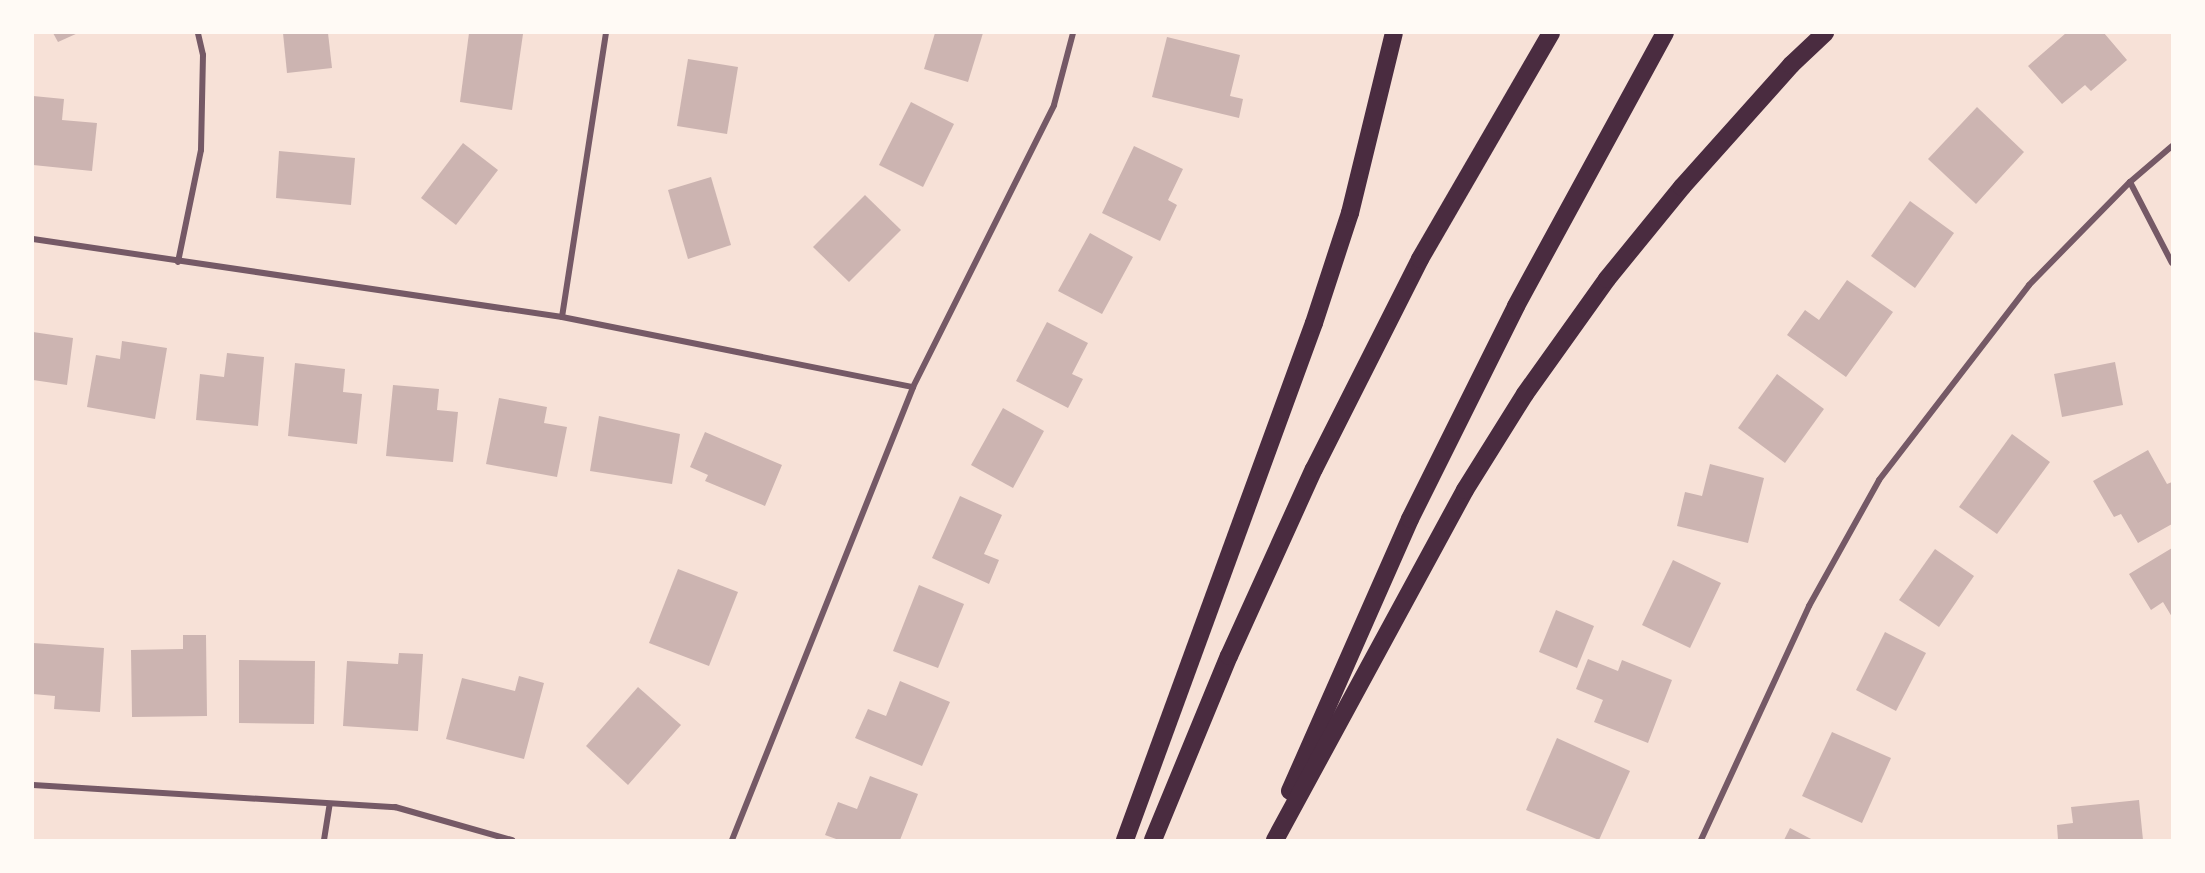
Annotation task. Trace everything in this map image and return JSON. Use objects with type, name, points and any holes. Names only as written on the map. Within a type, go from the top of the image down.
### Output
[{"type":"highway","points":[[1125,840],[1317,312],[1350,213],[1394,33]]},
{"type":"highway","points":[[1152,840],[1229,656],[1314,469],[1420,259],[1551,33]]},
{"type":"highway","points":[[1270,840],[1325,706],[1410,519],[1516,306],[1665,33]]},
{"type":"highway","points":[[1275,840],[1465,490],[1525,394],[1607,279],[1682,187],[1791,64],[1824,33]]},
{"type":"street","points":[[178,262],[201,150],[203,55],[198,33]]},
{"type":"street","points":[[562,317],[606,33]]},
{"type":"street","points":[[732,840],[913,387],[1054,105],[1073,33]]},
{"type":"street","points":[[1701,840],[1809,606],[1879,480],[2029,285],[2130,182],[2172,146]]},
{"type":"street","points":[[2130,182],[2172,263]]},
{"type":"street","points":[[33,239],[562,317],[913,387]]},
{"type":"street","points":[[33,785],[395,807],[512,840]]},
{"type":"street","points":[[324,840],[330,804]]},
{"type":"building","points":[[53,33],[78,33],[58,42]]},
{"type":"building","points":[[283,33],[328,33],[332,68],[287,73]]},
{"type":"building","points":[[469,33],[523,34],[512,110],[460,102]]},
{"type":"building","points":[[935,33],[983,33],[968,82],[924,69]]},
{"type":"building","points":[[2066,33],[2104,33],[2127,60],[2091,91],[2085,85],[2062,104],[2028,66]]},
{"type":"building","points":[[1167,37],[1240,55],[1230,96],[1243,99],[1239,118],[1152,97]]},
{"type":"building","points":[[688,59],[738,67],[727,134],[677,126]]},
{"type":"building","points":[[33,96],[64,99],[62,120],[97,123],[92,171],[33,165]]},
{"type":"building","points":[[911,102],[954,124],[923,187],[879,165]]},
{"type":"building","points":[[1977,107],[2024,152],[1976,204],[1928,159]]},
{"type":"building","points":[[463,143],[498,170],[456,225],[421,198]]},
{"type":"building","points":[[1134,146],[1183,169],[1168,200],[1177,205],[1160,241],[1102,213]]},
{"type":"building","points":[[279,151],[355,158],[351,205],[276,198]]},
{"type":"building","points":[[711,177],[731,245],[688,259],[668,190]]},
{"type":"building","points":[[865,195],[901,230],[849,282],[813,247]]},
{"type":"building","points":[[1910,201],[1954,233],[1915,288],[1871,256]]},
{"type":"building","points":[[1090,233],[1133,257],[1102,314],[1058,291]]},
{"type":"building","points":[[1847,280],[1893,312],[1846,377],[1787,335],[1805,310],[1819,320]]},
{"type":"building","points":[[1047,322],[1088,343],[1072,374],[1083,379],[1068,408],[1016,381]]},
{"type":"building","points":[[33,332],[73,338],[67,385],[33,380]]},
{"type":"building","points":[[122,341],[167,348],[155,419],[87,407],[96,355],[120,359]]},
{"type":"building","points":[[227,353],[264,357],[258,426],[196,420],[200,374],[224,377]]},
{"type":"building","points":[[2115,362],[2123,405],[2062,417],[2054,374]]},
{"type":"building","points":[[295,363],[345,369],[343,392],[362,394],[357,444],[288,436]]},
{"type":"building","points":[[1777,374],[1824,409],[1785,463],[1738,428]]},
{"type":"building","points":[[393,385],[439,389],[437,410],[458,412],[453,462],[386,456]]},
{"type":"building","points":[[499,398],[547,407],[544,423],[567,427],[557,477],[486,464]]},
{"type":"building","points":[[1003,408],[1044,431],[1013,488],[971,465]]},
{"type":"building","points":[[599,416],[680,434],[672,484],[590,471]]},
{"type":"building","points":[[705,432],[782,465],[765,506],[705,481],[708,475],[690,467]]},
{"type":"building","points":[[2012,434],[2050,462],[1997,534],[1959,507]]},
{"type":"building","points":[[2148,450],[2167,484],[2172,482],[2172,524],[2138,543],[2121,514],[2114,517],[2093,481]]},
{"type":"building","points":[[1710,464],[1764,478],[1748,543],[1677,526],[1685,492],[1702,496]]},
{"type":"building","points":[[960,496],[1002,515],[984,554],[999,560],[989,584],[932,558]]},
{"type":"building","points":[[2172,548],[2172,617],[2163,602],[2151,610],[2129,574]]},
{"type":"building","points":[[1935,549],[1974,576],[1939,627],[1899,600]]},
{"type":"building","points":[[1673,560],[1721,583],[1690,648],[1642,625]]},
{"type":"building","points":[[678,569],[738,592],[709,666],[649,643]]},
{"type":"building","points":[[919,585],[964,604],[938,668],[893,651]]},
{"type":"building","points":[[1556,610],[1594,626],[1577,668],[1539,652]]},
{"type":"building","points":[[1885,632],[1926,653],[1896,711],[1856,690]]},
{"type":"building","points":[[183,635],[206,635],[207,716],[132,717],[131,650],[183,649]]},
{"type":"building","points":[[33,643],[104,648],[100,712],[54,709],[55,696],[33,694]]},
{"type":"building","points":[[399,653],[423,654],[418,731],[343,726],[347,661],[398,664]]},
{"type":"building","points":[[1588,659],[1618,671],[1622,660],[1672,680],[1648,743],[1594,722],[1603,700],[1576,689]]},
{"type":"building","points":[[239,660],[315,661],[314,724],[239,723]]},
{"type":"building","points":[[519,676],[544,683],[524,759],[446,739],[462,678],[515,691]]},
{"type":"building","points":[[900,681],[950,702],[922,766],[855,738],[868,709],[886,716]]},
{"type":"building","points":[[638,687],[681,725],[628,785],[586,746]]},
{"type":"building","points":[[1832,732],[1891,758],[1862,823],[1802,796]]},
{"type":"building","points":[[1557,738],[1630,771],[1599,840],[1526,810]]},
{"type":"building","points":[[870,776],[918,794],[900,840],[839,840],[825,835],[838,802],[857,809]]},
{"type":"building","points":[[2139,800],[2143,840],[2058,840],[2057,825],[2073,823],[2071,807]]},
{"type":"building","points":[[1790,828],[1813,840],[1784,840]]}]
